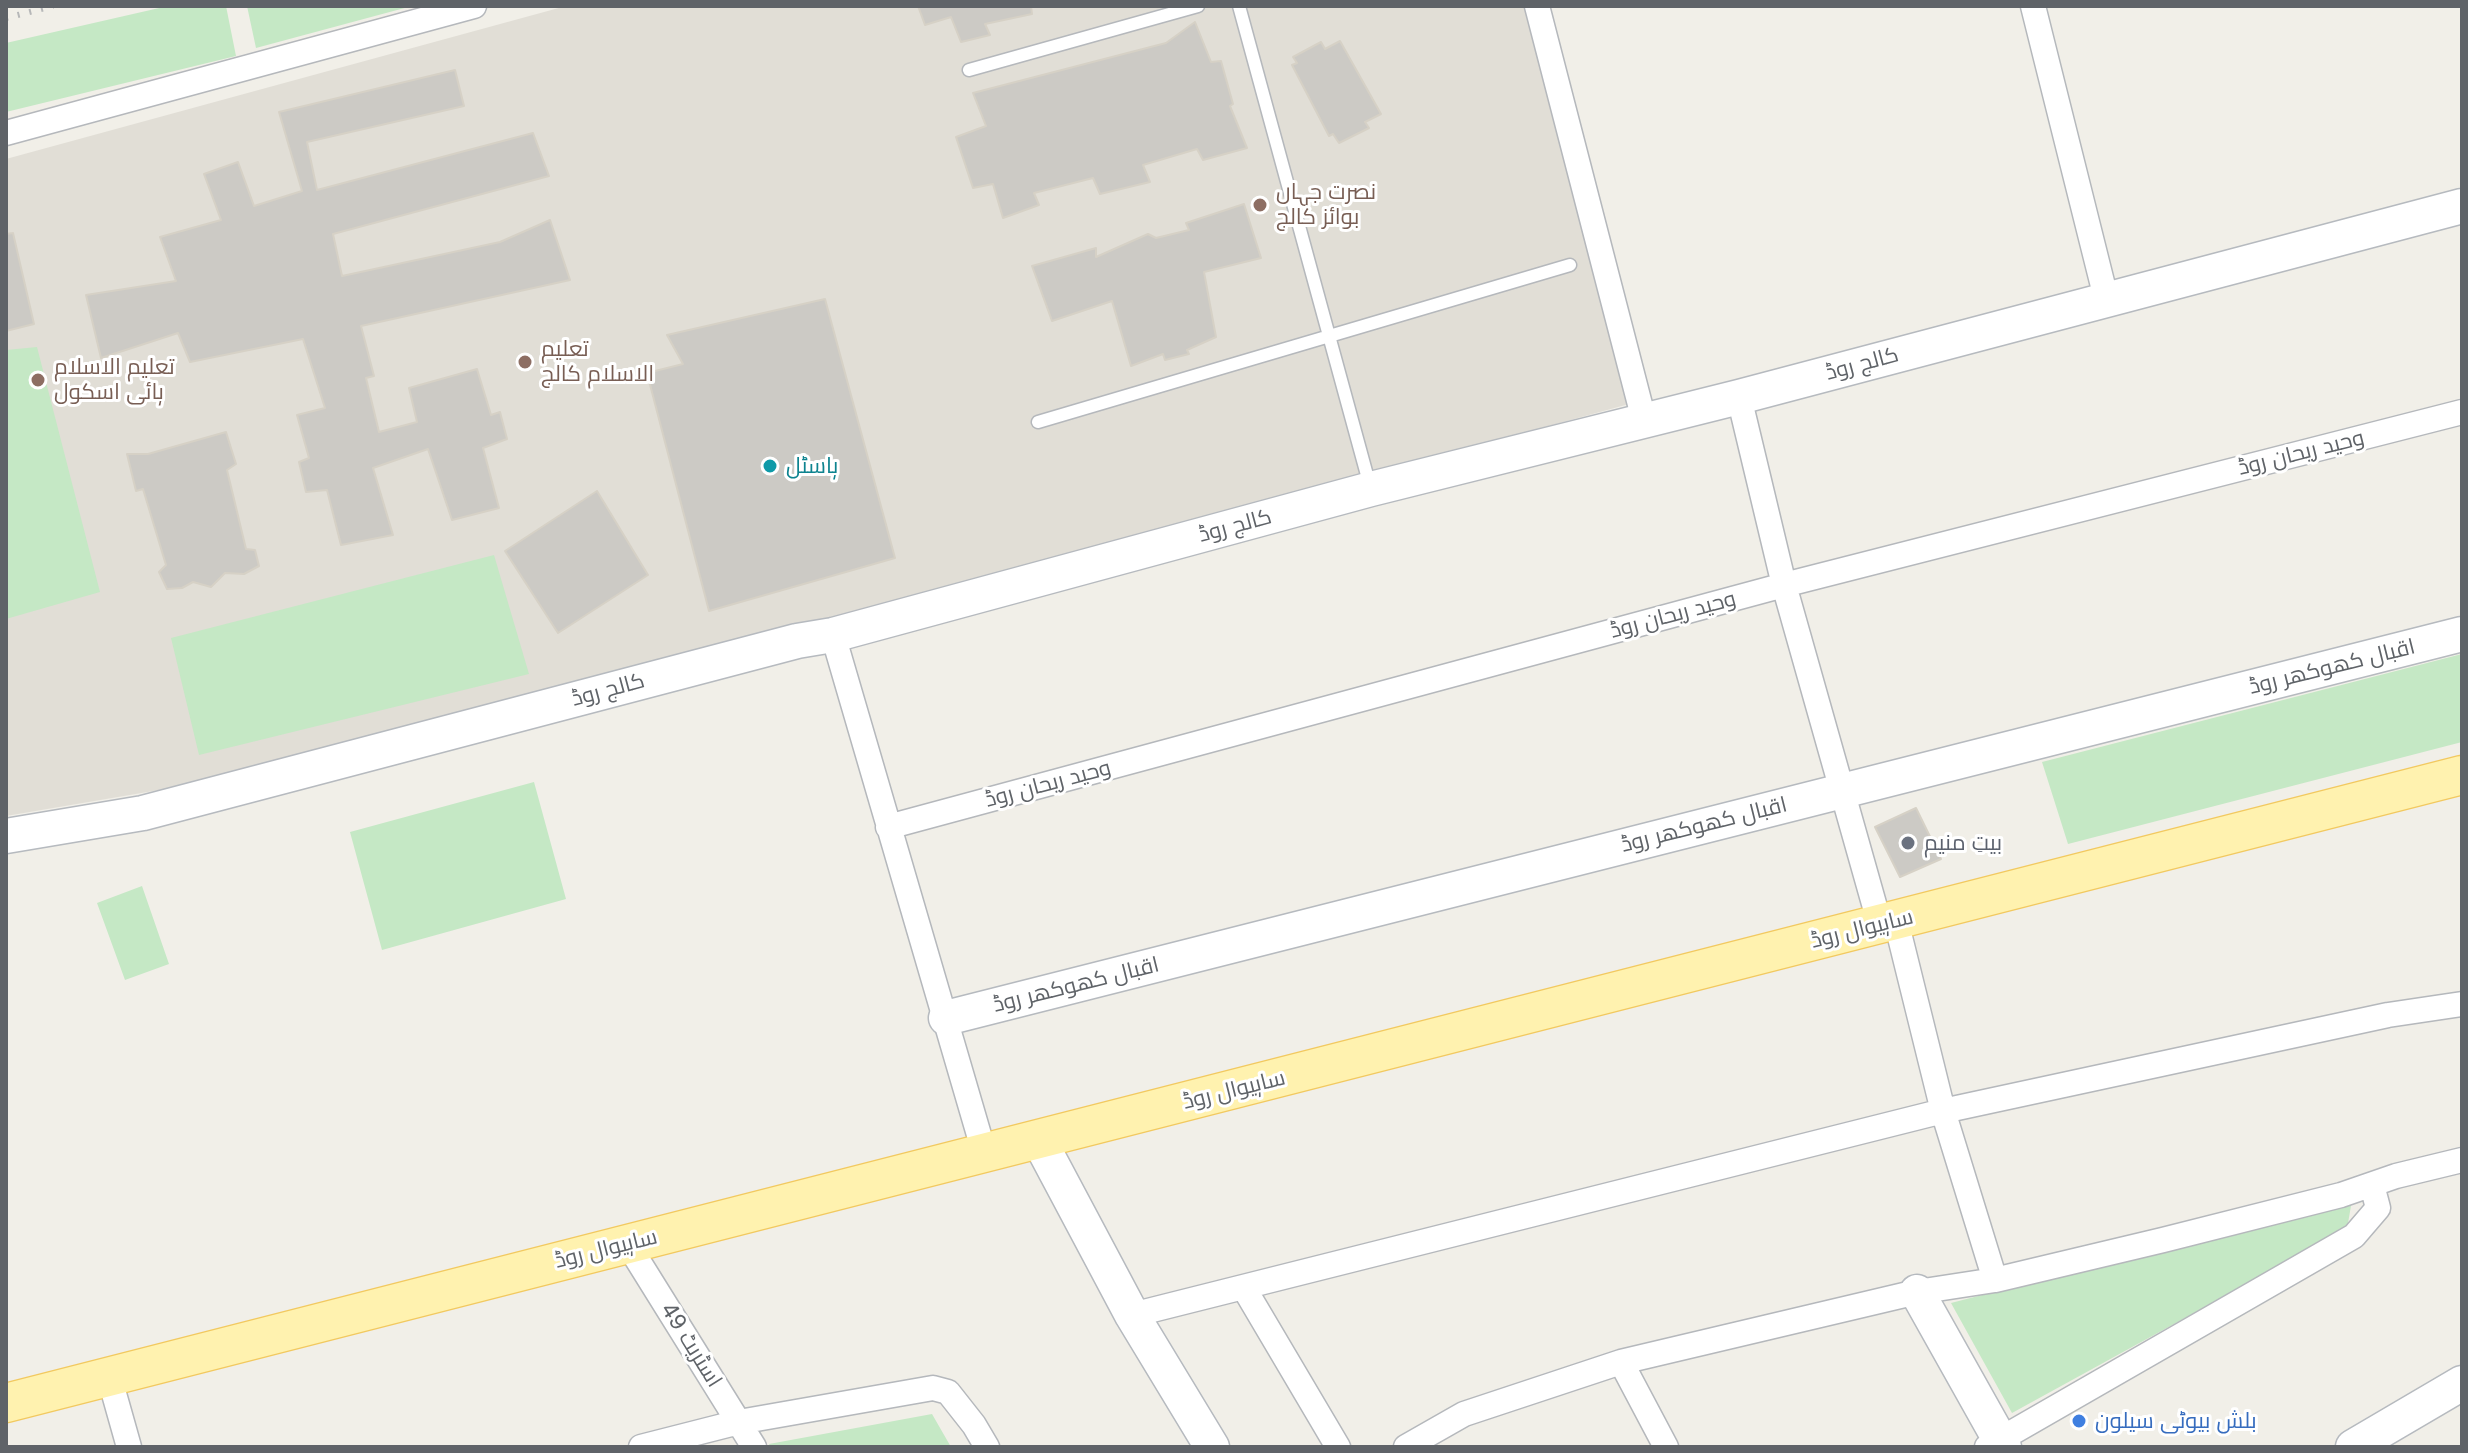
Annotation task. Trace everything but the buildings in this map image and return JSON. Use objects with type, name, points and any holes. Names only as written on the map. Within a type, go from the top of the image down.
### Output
[{"type":"main road","name":"کالج روڈ","points":[[6,836],[143,813],[797,641],[833,635],[1371,489],[1739,397],[2462,206]]},
{"type":"main road","name":"اقبال کھوکھر روڈ","points":[[946,1018],[2462,634]]},
{"type":"main road","name":"ساہیوال روڈ","points":[[6,1403],[2462,775]]},
{"type":"main road","points":[[1039,1140],[1132,1315],[1212,1447]]},
{"type":"main road","points":[[1917,1292],[1997,1445]]},
{"type":"main road","points":[[2353,1447],[2462,1383]]},
{"type":"street","points":[[6,133],[474,6]]},
{"type":"street","points":[[1537,6],[1644,420]]},
{"type":"street","points":[[2033,6],[2106,298]]},
{"type":"street","points":[[1739,397],[1784,585],[1842,790],[1888,923],[1995,1280]]},
{"type":"street","name":"وحید ریحان روڈ","points":[[888,827],[1784,585],[2462,412]]},
{"type":"street","points":[[833,635],[984,1152]]},
{"type":"street","points":[[1132,1315],[1943,1111],[2388,1015],[2462,1004]]},
{"type":"street","points":[[1406,1447],[1464,1414],[1621,1362],[1917,1292],[1995,1280],[2326,1199],[2462,1160]]},
{"type":"street","points":[[1997,1445],[2354,1236],[2378,1208],[2372,1185]]},
{"type":"street","name":"اسٹریٹ 49","points":[[627,1243],[754,1447]]},
{"type":"street","points":[[1244,1288],[1338,1447]]},
{"type":"street","points":[[1621,1362],[1666,1447]]},
{"type":"street","points":[[109,1376],[129,1447]]},
{"type":"street","points":[[641,1447],[739,1422],[933,1388],[948,1392],[987,1447]]},
{"type":"lane","points":[[969,70],[1198,6]]},
{"type":"lane","points":[[1239,6],[1371,489]]},
{"type":"lane","points":[[1038,422],[1570,265]]},
{"type":"shaded area","name":"تعلیم الاسلام کالج","points":[[566,6],[1526,6],[1629,404],[1036,566],[171,788],[6,816],[6,159]]},
{"type":"green space","points":[[168,6],[226,6],[236,56],[6,112],[6,43]]},
{"type":"green space","points":[[247,6],[412,6],[256,48]]},
{"type":"green space","points":[[37,347],[100,592],[6,619],[6,350]]},
{"type":"green space","points":[[494,555],[529,674],[199,755],[171,638]]},
{"type":"green space","points":[[2462,654],[2462,742],[2068,844],[2042,762]]},
{"type":"green space","points":[[534,782],[566,899],[382,950],[350,832]]},
{"type":"green space","points":[[142,886],[169,964],[125,980],[97,903]]},
{"type":"green space","points":[[2352,1200],[2347,1229],[2012,1413],[1951,1303]]},
{"type":"green space","points":[[932,1414],[951,1447],[771,1447],[769,1444]]},
{"type":"railway","points":[[6,18],[53,6]]},
{"type":"place","name":"نصرت جہاں بوائز کالج","points":[[1260,205]]},
{"type":"place","name":"تعلیم الاسلام کالج","points":[[525,362]]},
{"type":"place","name":"تعلیم الاسلام ہائی اسکول","points":[[38,380]]},
{"type":"place","name":"ہاسٹل","points":[[770,466]]},
{"type":"place","name":"بیتِ منیم","points":[[1908,843]]},
{"type":"place","name":"بلش بیوٹی سیلون","points":[[2079,1421]]}]
